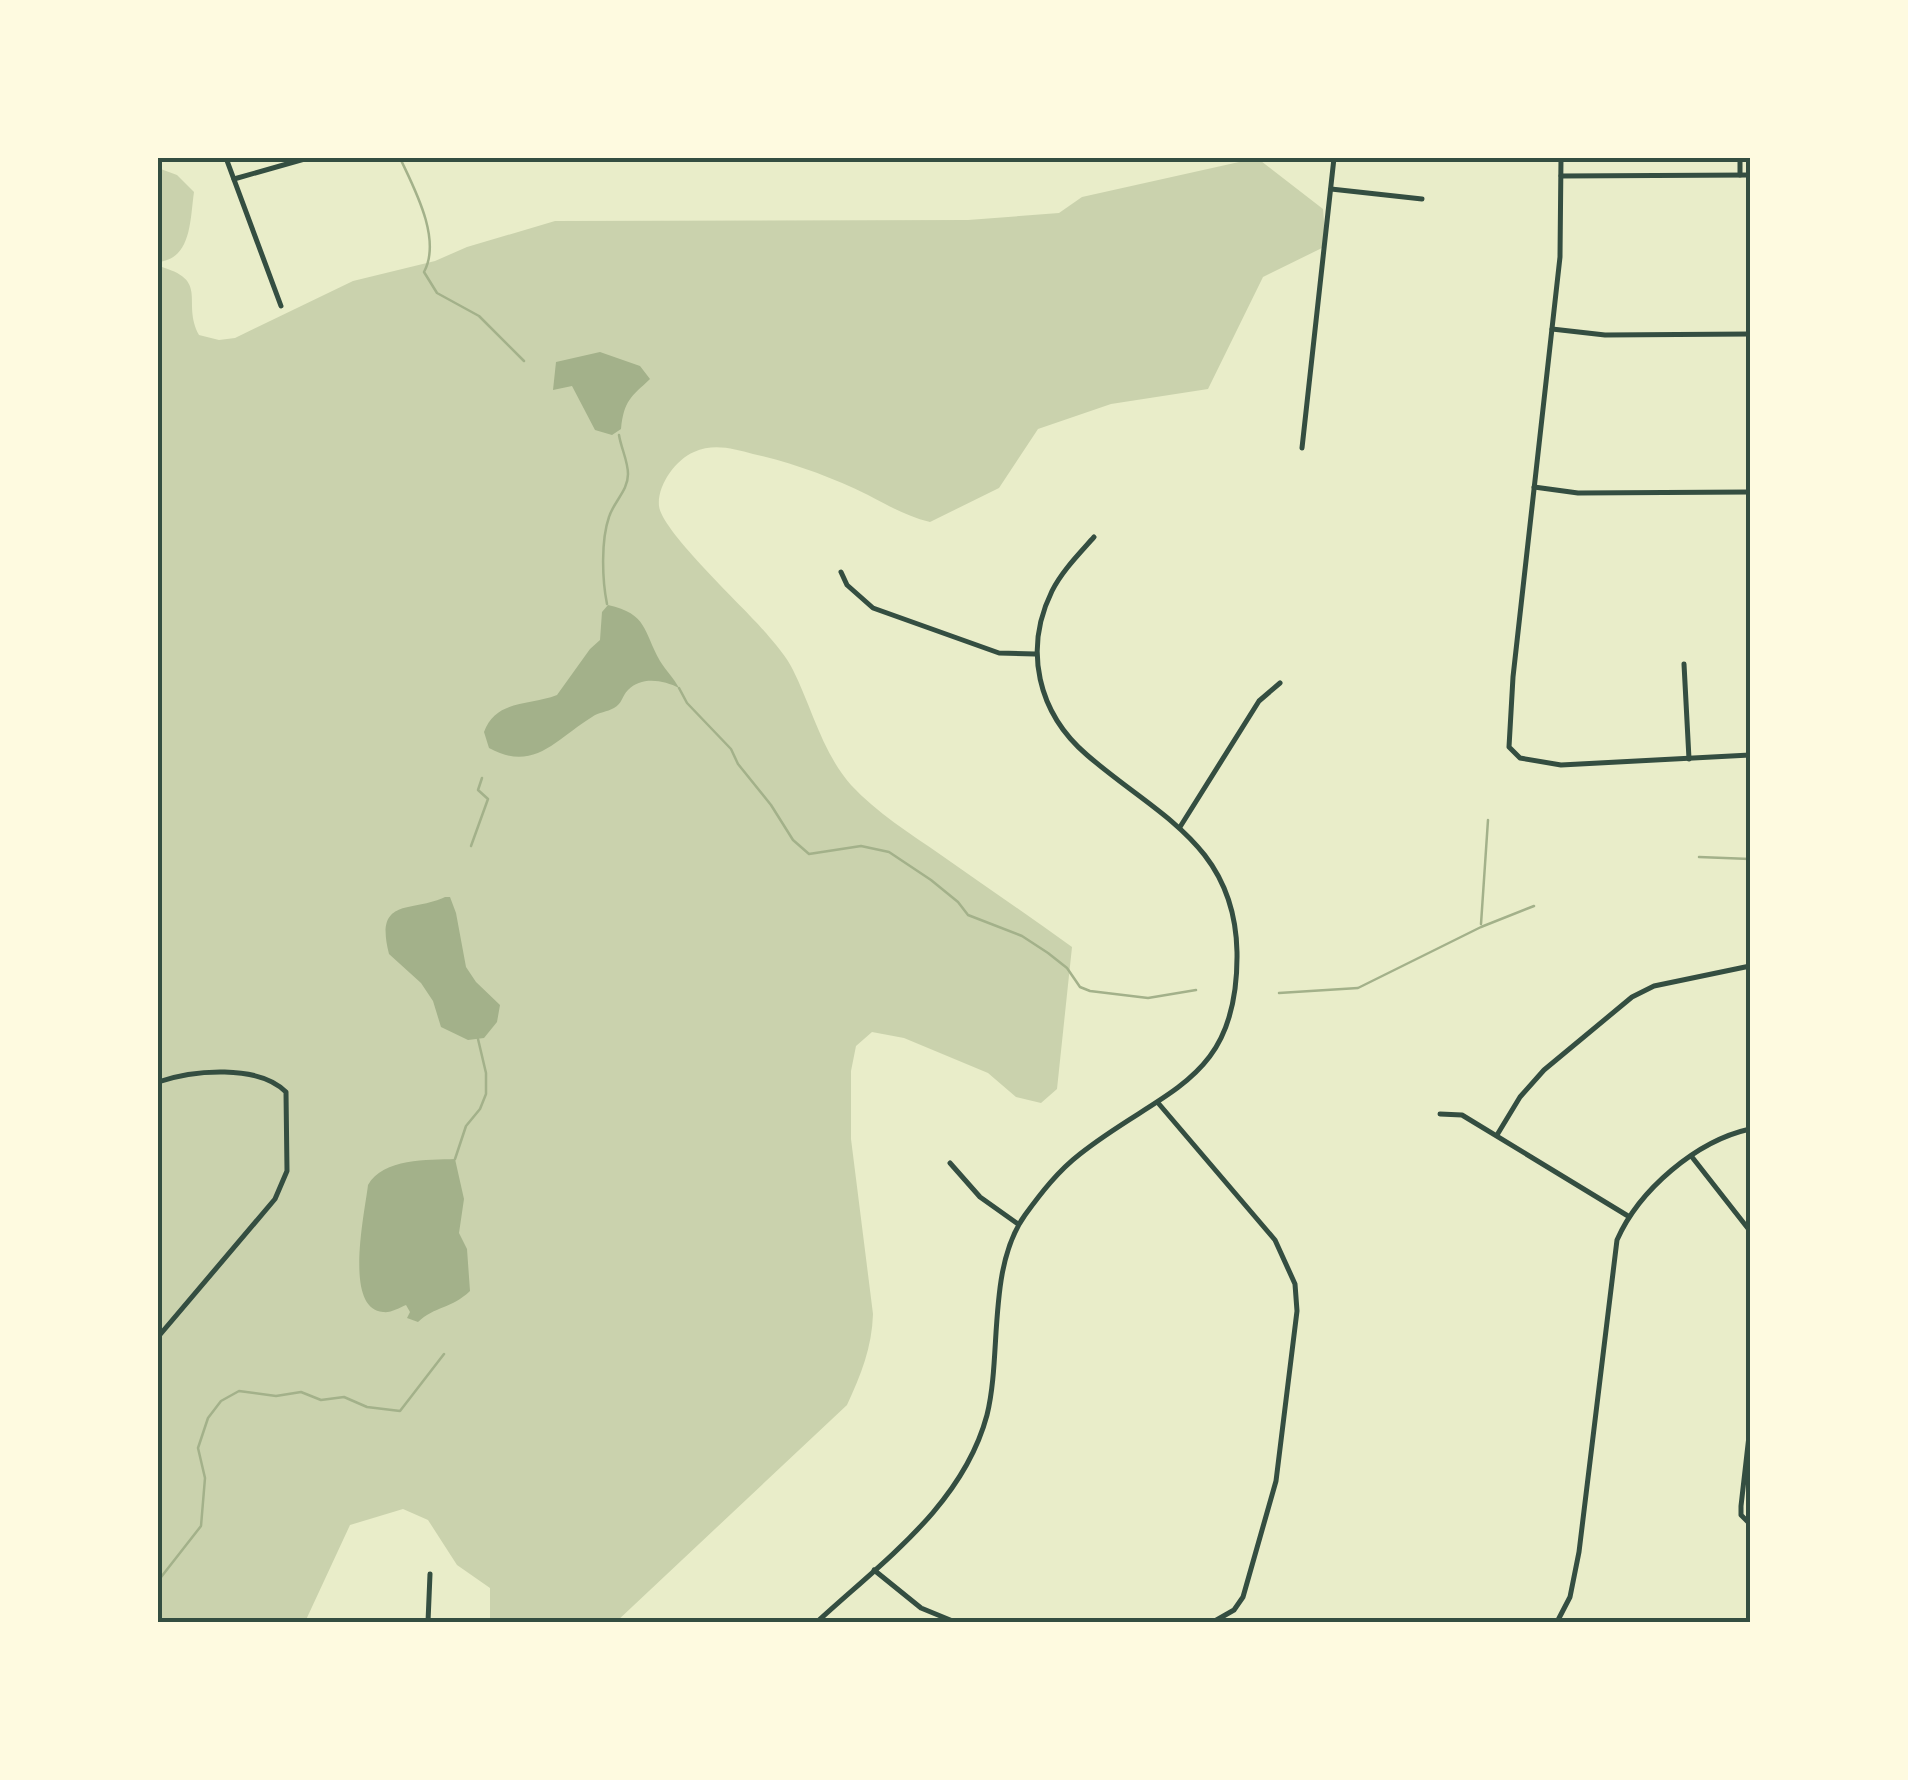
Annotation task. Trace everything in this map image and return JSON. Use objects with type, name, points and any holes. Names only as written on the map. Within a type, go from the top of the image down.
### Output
[{"type":"street","points":[[226,158],[281,306]]},
{"type":"street","points":[[234,179],[308,158]]},
{"type":"street","points":[[1302,448],[1334,158]]},
{"type":"street","points":[[1561,158],[1561,237],[1507,737],[1510,751],[1526,760],[1561,765],[1750,755]]},
{"type":"street","points":[[1740,158],[1740,175]]},
{"type":"street","points":[[1561,176],[1750,175]]},
{"type":"street","points":[[1331,189],[1422,199]]},
{"type":"street","points":[[1552,329],[1606,335],[1750,334]]},
{"type":"street","points":[[1534,487],[1578,493],[1750,492]]},
{"type":"street","points":[[817,1622],[948,1496],[974,1454],[992,1386],[1003,1272],[1018,1224],[1042,1192],[1082,1152],[1158,1103],[1200,1070],[1216,1046],[1229,1013],[1236,972],[1235,924],[1208,862],[1180,826],[1073,742],[1053,712],[1035,654],[1052,591],[1094,537]]},
{"type":"street","points":[[841,572],[873,608],[999,653],[1035,654]]},
{"type":"street","points":[[1684,664],[1689,758]]},
{"type":"street","points":[[1180,826],[1259,701],[1280,682]]},
{"type":"street","points":[[1497,1135],[1520,1097],[1544,1070],[1632,997],[1654,986],[1750,966]]},
{"type":"street","points":[[158,1082],[199,1074],[266,1078],[286,1092],[288,1134],[286,1170],[275,1199],[158,1337]]},
{"type":"street","points":[[1158,1103],[1275,1240],[1284,1254],[1298,1299],[1276,1481],[1242,1597],[1234,1610],[1213,1622]]},
{"type":"street","points":[[1440,1114],[1462,1115],[1628,1216]]},
{"type":"street","points":[[1556,1622],[1570,1597],[1577,1563],[1617,1240],[1628,1216],[1658,1184],[1723,1136],[1750,1129]]},
{"type":"street","points":[[1692,1157],[1750,1231]]},
{"type":"street","points":[[950,1163],[980,1197],[1018,1224]]},
{"type":"street","points":[[1750,1427],[1741,1515],[1750,1524]]},
{"type":"street","points":[[874,1570],[921,1608],[954,1622]]},
{"type":"street","points":[[428,1622],[430,1574]]},
{"type":"shaded area","points":[[1257,158],[1323,209],[1326,246],[1263,277],[1208,389],[1111,404],[1038,429],[999,488],[930,522],[812,471],[724,448],[701,449],[687,456],[669,474],[661,490],[659,506],[674,533],[788,660],[825,744],[851,785],[894,823],[1072,947],[1057,1089],[1041,1103],[1016,1097],[988,1073],[904,1038],[872,1032],[856,1046],[851,1071],[851,1139],[873,1314],[865,1361],[847,1405],[616,1622],[490,1622],[490,1588],[457,1565],[428,1520],[403,1509],[350,1525],[305,1622],[158,1622],[158,266],[174,272],[190,285],[199,335],[219,340],[235,338],[353,281],[435,261],[467,247],[555,221],[968,220],[1059,213],[1082,197]]},
{"type":"shaded area","points":[[158,168],[177,175],[194,192],[183,246],[177,254],[158,262]]},
{"type":"shaded area","points":[[600,352],[640,366],[650,379],[630,400],[621,429],[612,435],[595,430],[572,386],[553,390],[556,362]]},
{"type":"shaded area","points":[[608,605],[638,619],[679,688],[660,681],[639,683],[628,690],[617,706],[595,715],[532,755],[505,755],[489,748],[484,732],[497,714],[514,705],[557,695],[600,640],[602,612]]},
{"type":"shaded area","points":[[450,897],[456,913],[466,967],[500,1005],[497,1022],[484,1038],[468,1040],[441,1027],[433,1001],[421,983],[389,954],[386,936],[391,915]]},
{"type":"shaded area","points":[[455,1159],[464,1199],[459,1233],[467,1249],[470,1291],[418,1322],[407,1318],[410,1312],[406,1305],[386,1312],[371,1307],[363,1295],[359,1258],[368,1185],[375,1176],[395,1165]]},
{"type":"waterway","points":[[400,158],[428,229],[429,259],[424,272],[437,293],[479,316],[524,361]]},
{"type":"waterway","points":[[607,604],[603,572],[605,537],[609,517],[626,486],[628,474],[619,435]]},
{"type":"waterway","points":[[679,688],[687,703],[731,749],[793,840],[809,854],[861,846],[889,852],[931,880],[968,915],[1022,936],[1048,953],[1067,968],[1080,987],[1090,991],[1148,998],[1196,990]]},
{"type":"waterway","points":[[471,846],[488,799],[478,790],[482,778]]},
{"type":"waterway","points":[[1481,924],[1488,820]]},
{"type":"waterway","points":[[1699,857],[1750,859]]},
{"type":"waterway","points":[[1279,993],[1358,988],[1481,927],[1534,906]]},
{"type":"waterway","points":[[455,1159],[466,1126],[486,1094],[486,1073],[478,1039]]},
{"type":"waterway","points":[[158,1581],[201,1526],[205,1478],[198,1448],[208,1418],[221,1401],[239,1391],[276,1396],[301,1392],[321,1400],[344,1397],[367,1407],[400,1411],[444,1354]]}]
